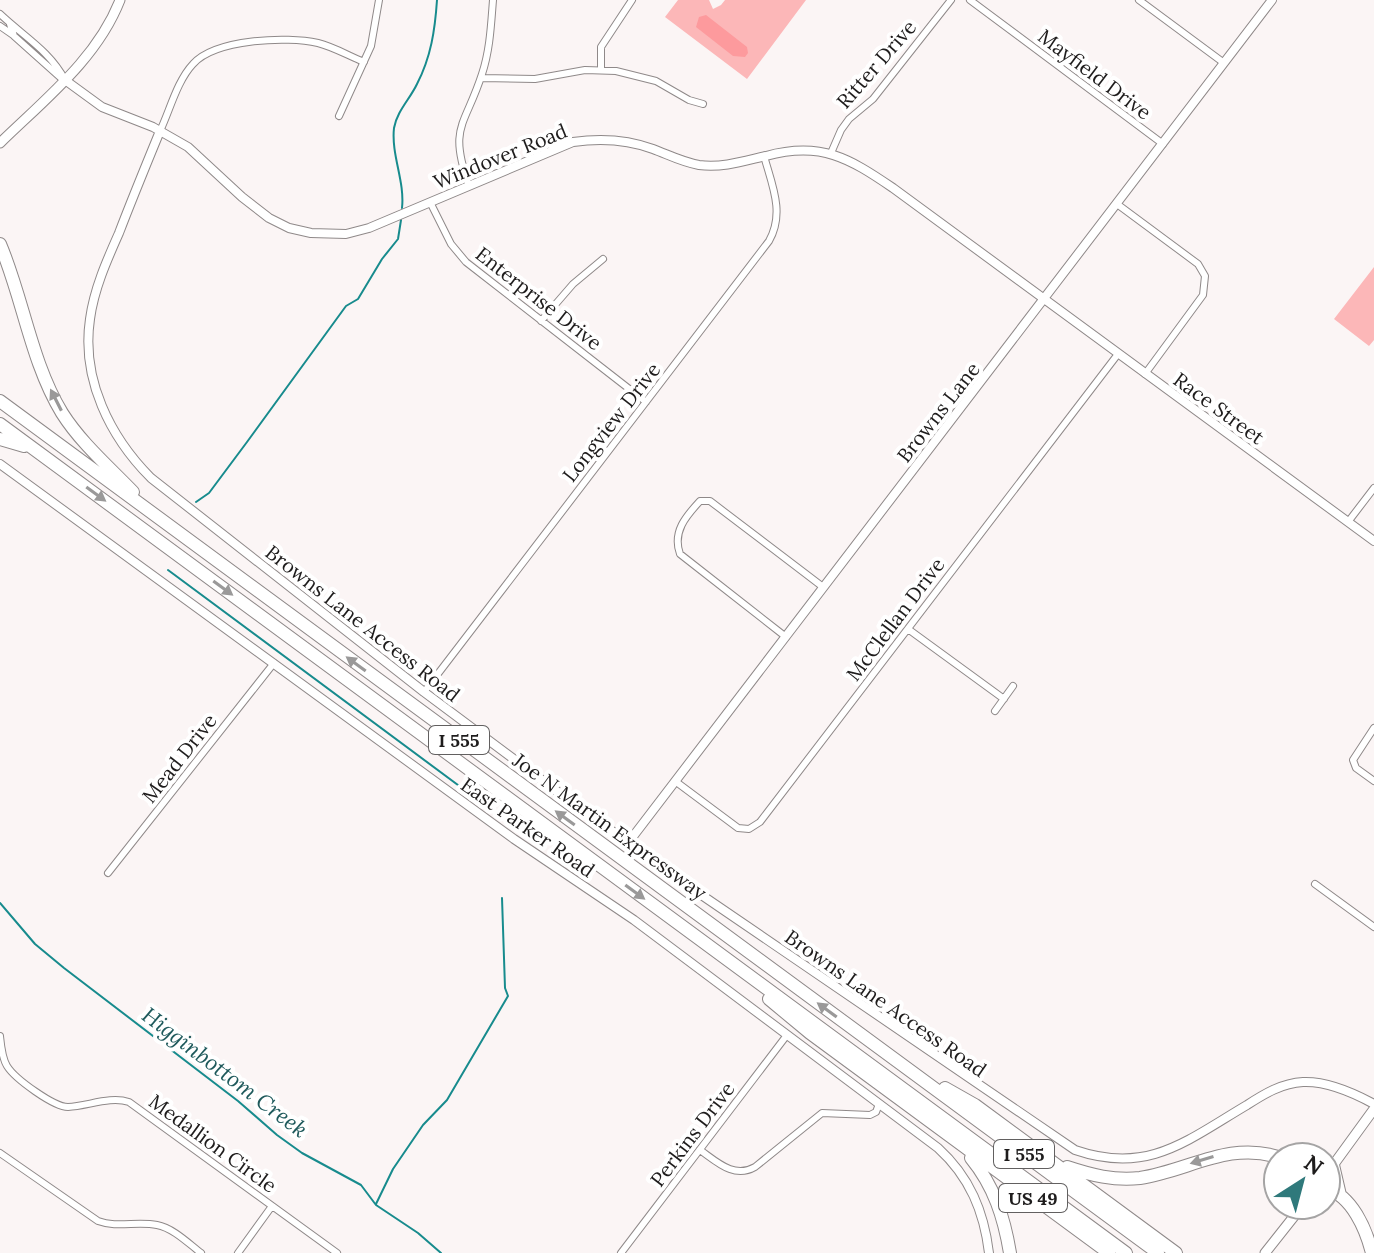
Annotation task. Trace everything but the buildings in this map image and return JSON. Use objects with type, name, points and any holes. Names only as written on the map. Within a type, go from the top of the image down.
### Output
[{"type":"highway","points":[[0,244],[40,364],[62,412],[88,446],[154,515]]},
{"type":"highway","name":"Joe N Martin Expressway","points":[[0,401],[1158,1253]]},
{"type":"highway","name":"Joe N Martin Expressway","points":[[0,424],[1126,1253]]},
{"type":"highway","points":[[0,439],[33,448]]},
{"type":"highway","name":"US 49","points":[[723,956],[810,1033],[1109,1253]]},
{"type":"highway","name":"US 49","points":[[890,1056],[975,1105],[1176,1253]]},
{"type":"highway","points":[[958,1142],[989,1183],[1002,1213],[1010,1253]]},
{"type":"highway","points":[[1053,1162],[1097,1176],[1126,1179],[1153,1175],[1233,1152],[1262,1154]]},
{"type":"highway","points":[[1342,1198],[1363,1225],[1372,1253]]},
{"type":"main road","points":[[0,143],[88,56],[120,0]]},
{"type":"main road","points":[[1342,1150],[1374,1107]]},
{"type":"main road","points":[[1265,1253],[1290,1221]]},
{"type":"street","points":[[339,116],[364,62],[375,30],[379,0]]},
{"type":"street","points":[[469,186],[460,160],[458,140],[462,122],[481,78],[489,43],[493,0]]},
{"type":"street","points":[[601,70],[601,47],[632,0]]},
{"type":"street","name":"Ritter Drive","points":[[831,153],[849,119],[873,99],[951,0]]},
{"type":"street","name":"Mayfield Drive","points":[[970,0],[1163,144]]},
{"type":"street","points":[[1139,0],[1224,63]]},
{"type":"street","name":"Browns Lane","points":[[628,843],[1272,0]]},
{"type":"street","name":"Windover Road","points":[[0,14],[57,65],[65,80]]},
{"type":"street","name":"Windover Road","points":[[10,24],[14,36],[102,107],[160,131],[204,159],[269,218],[297,230],[327,235],[357,232],[561,145],[587,140],[631,142],[678,160],[701,165],[735,164],[803,149],[831,153],[858,164],[1045,300]]},
{"type":"street","points":[[0,26],[14,36]]},
{"type":"street","points":[[160,131],[186,72],[201,56],[212,50],[287,39],[303,40],[322,44],[364,62]]},
{"type":"street","points":[[481,78],[535,79],[570,71],[601,70],[641,76],[703,104]]},
{"type":"street","name":"Browns Lane Access Road","points":[[160,131],[106,264],[89,319],[90,362],[103,411],[118,439],[151,478],[424,692],[628,843],[1061,1143],[1110,1160],[1137,1160],[1169,1151],[1272,1090],[1291,1083],[1318,1083],[1374,1107]]},
{"type":"street","name":"Longview Drive","points":[[424,692],[772,236],[777,214],[776,198],[764,156]]},
{"type":"street","name":"Enterprise Drive","points":[[430,202],[451,244],[466,262],[646,402]]},
{"type":"street","points":[[1117,204],[1198,264],[1205,276],[1203,295],[1145,374]]},
{"type":"street","points":[[541,321],[573,284],[603,259]]},
{"type":"street","name":"Race Street","points":[[1045,300],[1374,541]]},
{"type":"street","name":"McClellan Drive","points":[[675,781],[738,828],[756,827],[1118,354]]},
{"type":"street","name":"East Parker Road","points":[[0,464],[514,839],[625,914],[938,1148],[967,1181],[986,1230],[989,1253]]},
{"type":"street","points":[[1348,522],[1374,488]]},
{"type":"street","points":[[786,637],[680,554],[678,532],[689,514],[700,501],[710,501],[823,587]]},
{"type":"street","points":[[908,629],[1004,699]]},
{"type":"street","name":"Mead Drive","points":[[108,873],[274,663]]},
{"type":"street","points":[[995,711],[1013,686]]},
{"type":"street","points":[[1374,728],[1353,760],[1356,768],[1374,781]]},
{"type":"street","points":[[1315,884],[1374,927]]},
{"type":"street","name":"Perkins Drive","points":[[621,1253],[787,1035]]},
{"type":"street","name":"Medallion Circle","points":[[0,1036],[7,1067],[51,1102],[70,1107],[119,1099],[129,1102],[337,1253]]},
{"type":"street","points":[[700,1150],[727,1169],[745,1172],[826,1111],[870,1115],[876,1112],[879,1104]]},
{"type":"street","points":[[0,1153],[98,1221],[110,1225],[138,1223],[164,1227],[201,1253]]},
{"type":"street","points":[[238,1253],[272,1206]]},
{"type":"shaded area","points":[[678,0],[709,0],[713,9],[725,0],[806,0],[747,79],[665,17]]},
{"type":"shaded area","points":[[706,15],[747,47],[745,57],[733,56],[696,27],[699,17]]},
{"type":"shaded area","points":[[1374,267],[1374,340],[1369,346],[1334,319]]},
{"type":"waterway","points":[[402,208],[394,128],[426,64],[437,0]]},
{"type":"waterway","points":[[196,502],[209,493],[346,306],[358,299],[398,239],[401,220]]},
{"type":"waterway","points":[[168,570],[493,811]]},
{"type":"waterway","points":[[376,1204],[393,1169],[423,1125],[447,1100],[508,996],[505,988],[502,898]]},
{"type":"waterway","name":"Higginbottom Creek","points":[[0,903],[35,944],[64,968],[238,1101],[277,1135],[302,1153],[361,1185],[376,1205],[418,1233],[441,1253]]}]
